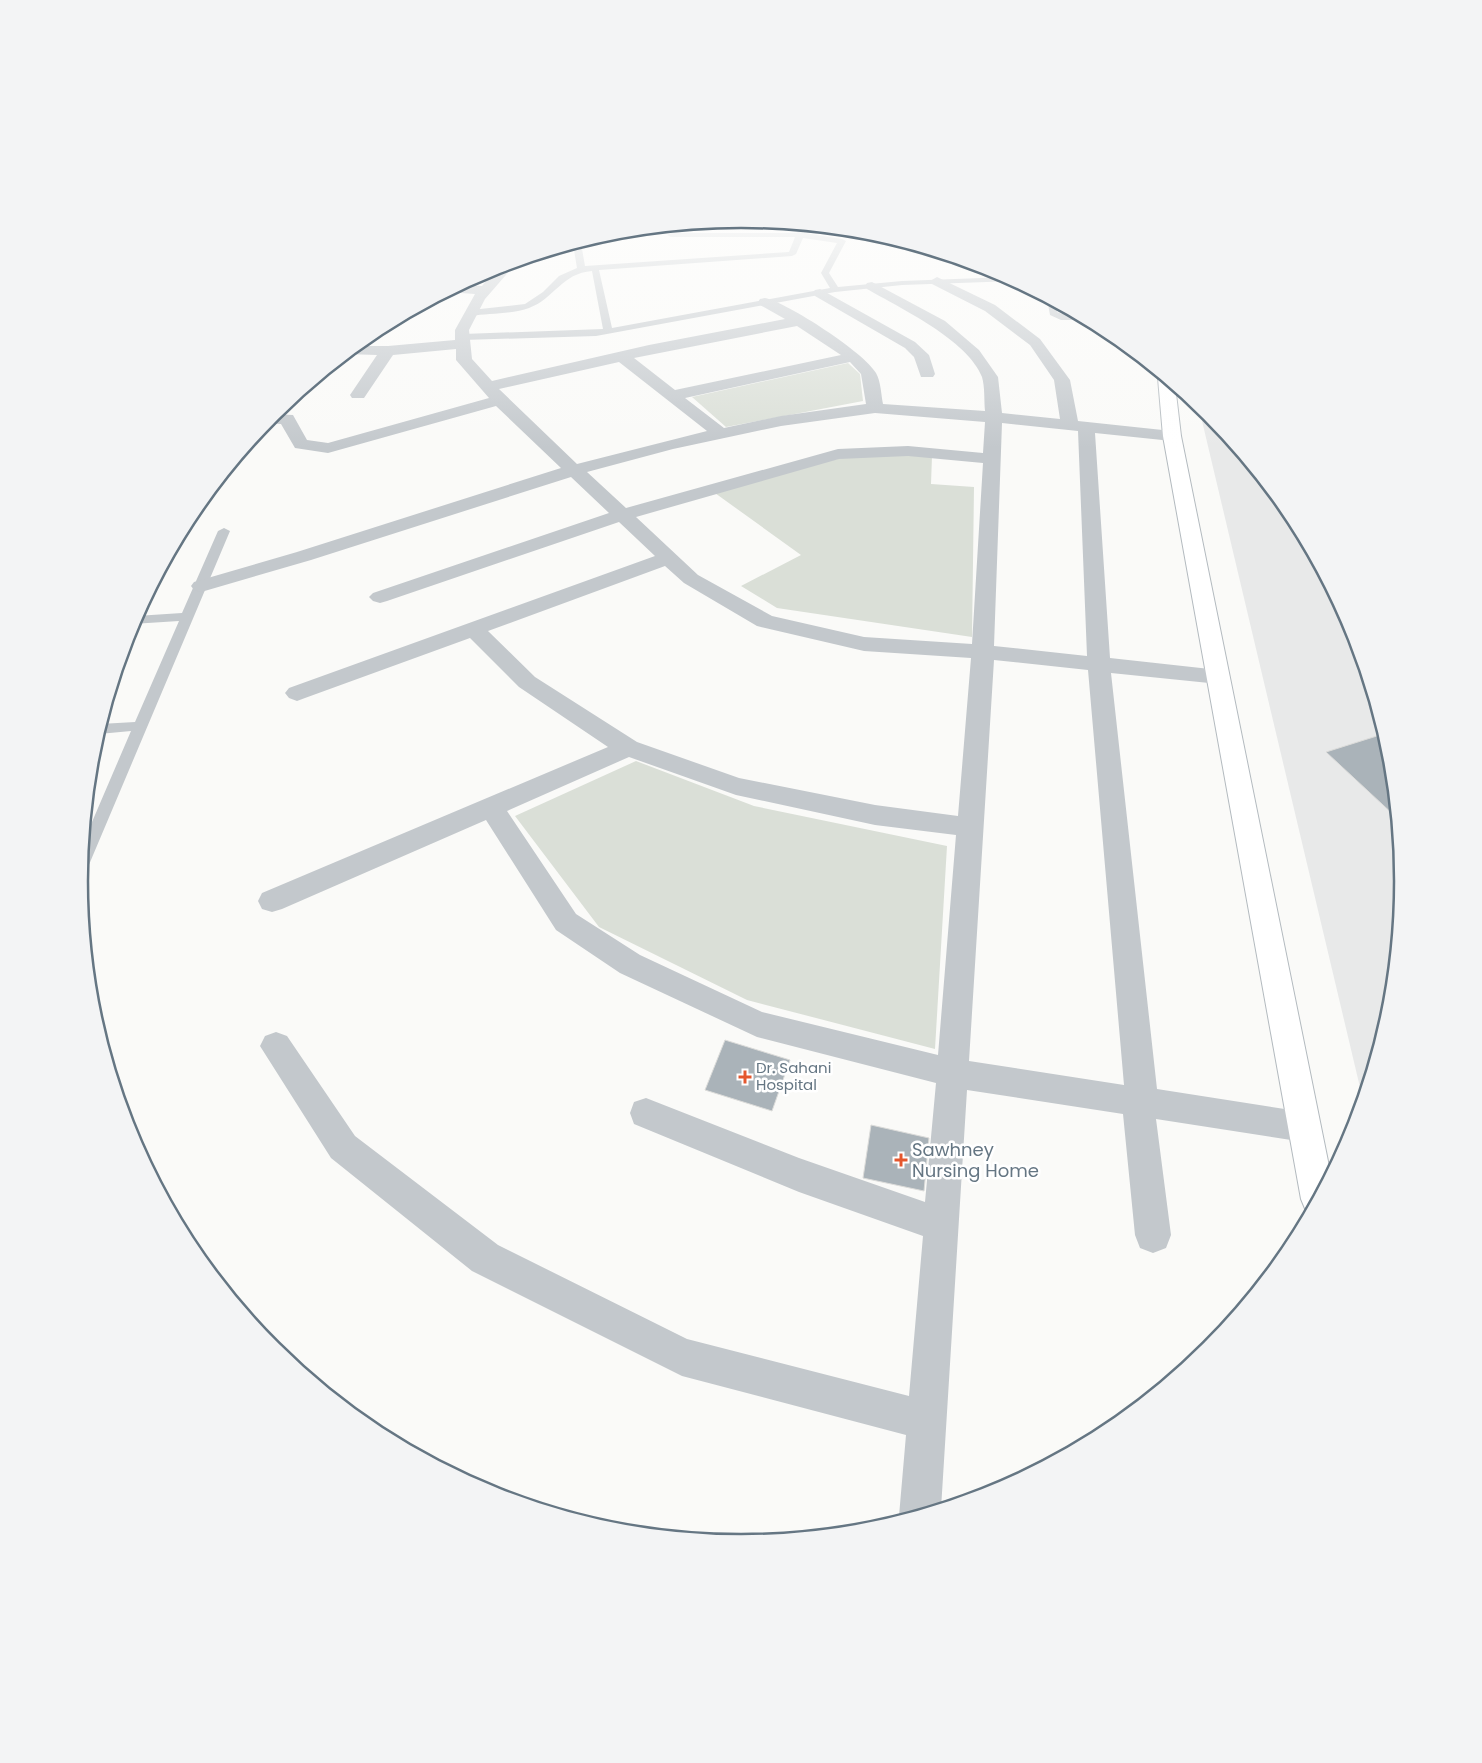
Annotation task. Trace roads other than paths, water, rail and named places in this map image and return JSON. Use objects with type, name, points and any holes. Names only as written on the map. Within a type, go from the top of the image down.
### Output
[{"type":"main road","points":[[1168,387],[1172,436],[1316,1191]]},
{"type":"street","points":[[491,283],[479,298],[462,330],[464,360],[494,393],[691,579],[765,620],[864,644],[983,652],[1099,666],[1219,677]]},
{"type":"street","points":[[941,283],[990,308],[1035,342],[1062,380],[1078,426],[1099,666],[1142,1102]]},
{"type":"street","points":[[872,286],[940,324],[974,353],[990,377],[994,417],[983,652],[920,1510]]},
{"type":"street","points":[[465,289],[485,290]]},
{"type":"street","points":[[820,293],[910,345],[921,355],[927,374]]},
{"type":"street","points":[[766,302],[800,321],[853,357],[869,372],[875,408]]},
{"type":"street","points":[[279,419],[287,419],[300,444],[328,448],[494,393],[622,356],[800,321]]},
{"type":"street","points":[[361,350],[388,351],[463,341]]},
{"type":"street","points":[[358,395],[388,351]]},
{"type":"street","points":[[622,356],[720,433]]},
{"type":"street","points":[[674,395],[853,357]]},
{"type":"street","points":[[201,586],[304,556],[574,470],[671,444],[782,421],[875,408],[994,417],[1172,436]]},
{"type":"street","points":[[380,596],[622,515],[838,454],[908,451],[992,459]]},
{"type":"street","points":[[297,693],[668,558]]},
{"type":"street","points":[[473,629],[527,682],[628,748],[736,786],[875,815],[970,827]]},
{"type":"street","points":[[272,901],[628,748]]},
{"type":"street","points":[[492,806],[566,922],[630,964],[757,1024],[952,1073],[1304,1127]]},
{"type":"street","points":[[276,1046],[343,1147],[485,1258],[682,1357],[927,1421]]},
{"type":"street","points":[[1142,1102],[1138,1102],[1153,1234]]},
{"type":"street","points":[[646,1113],[799,1175],[941,1226]]},
{"type":"lane","points":[[471,313],[527,306],[546,294],[557,283]]},
{"type":"lane","points":[[597,283],[608,331]]},
{"type":"lane","points":[[831,283],[835,290]]},
{"type":"lane","points":[[463,341],[596,333],[835,290],[907,283]]},
{"type":"lane","points":[[1052,307],[1053,313],[1069,317]]},
{"type":"lane","points":[[89,846],[224,531]]},
{"type":"lane","points":[[142,620],[187,617]]},
{"type":"lane","points":[[106,728],[140,726]]},
{"type":"place","name":"Dr. Sahani Hospital","points":[[745,1077]]},
{"type":"place","name":"Sawhney Nursing Home","points":[[901,1160]]}]
